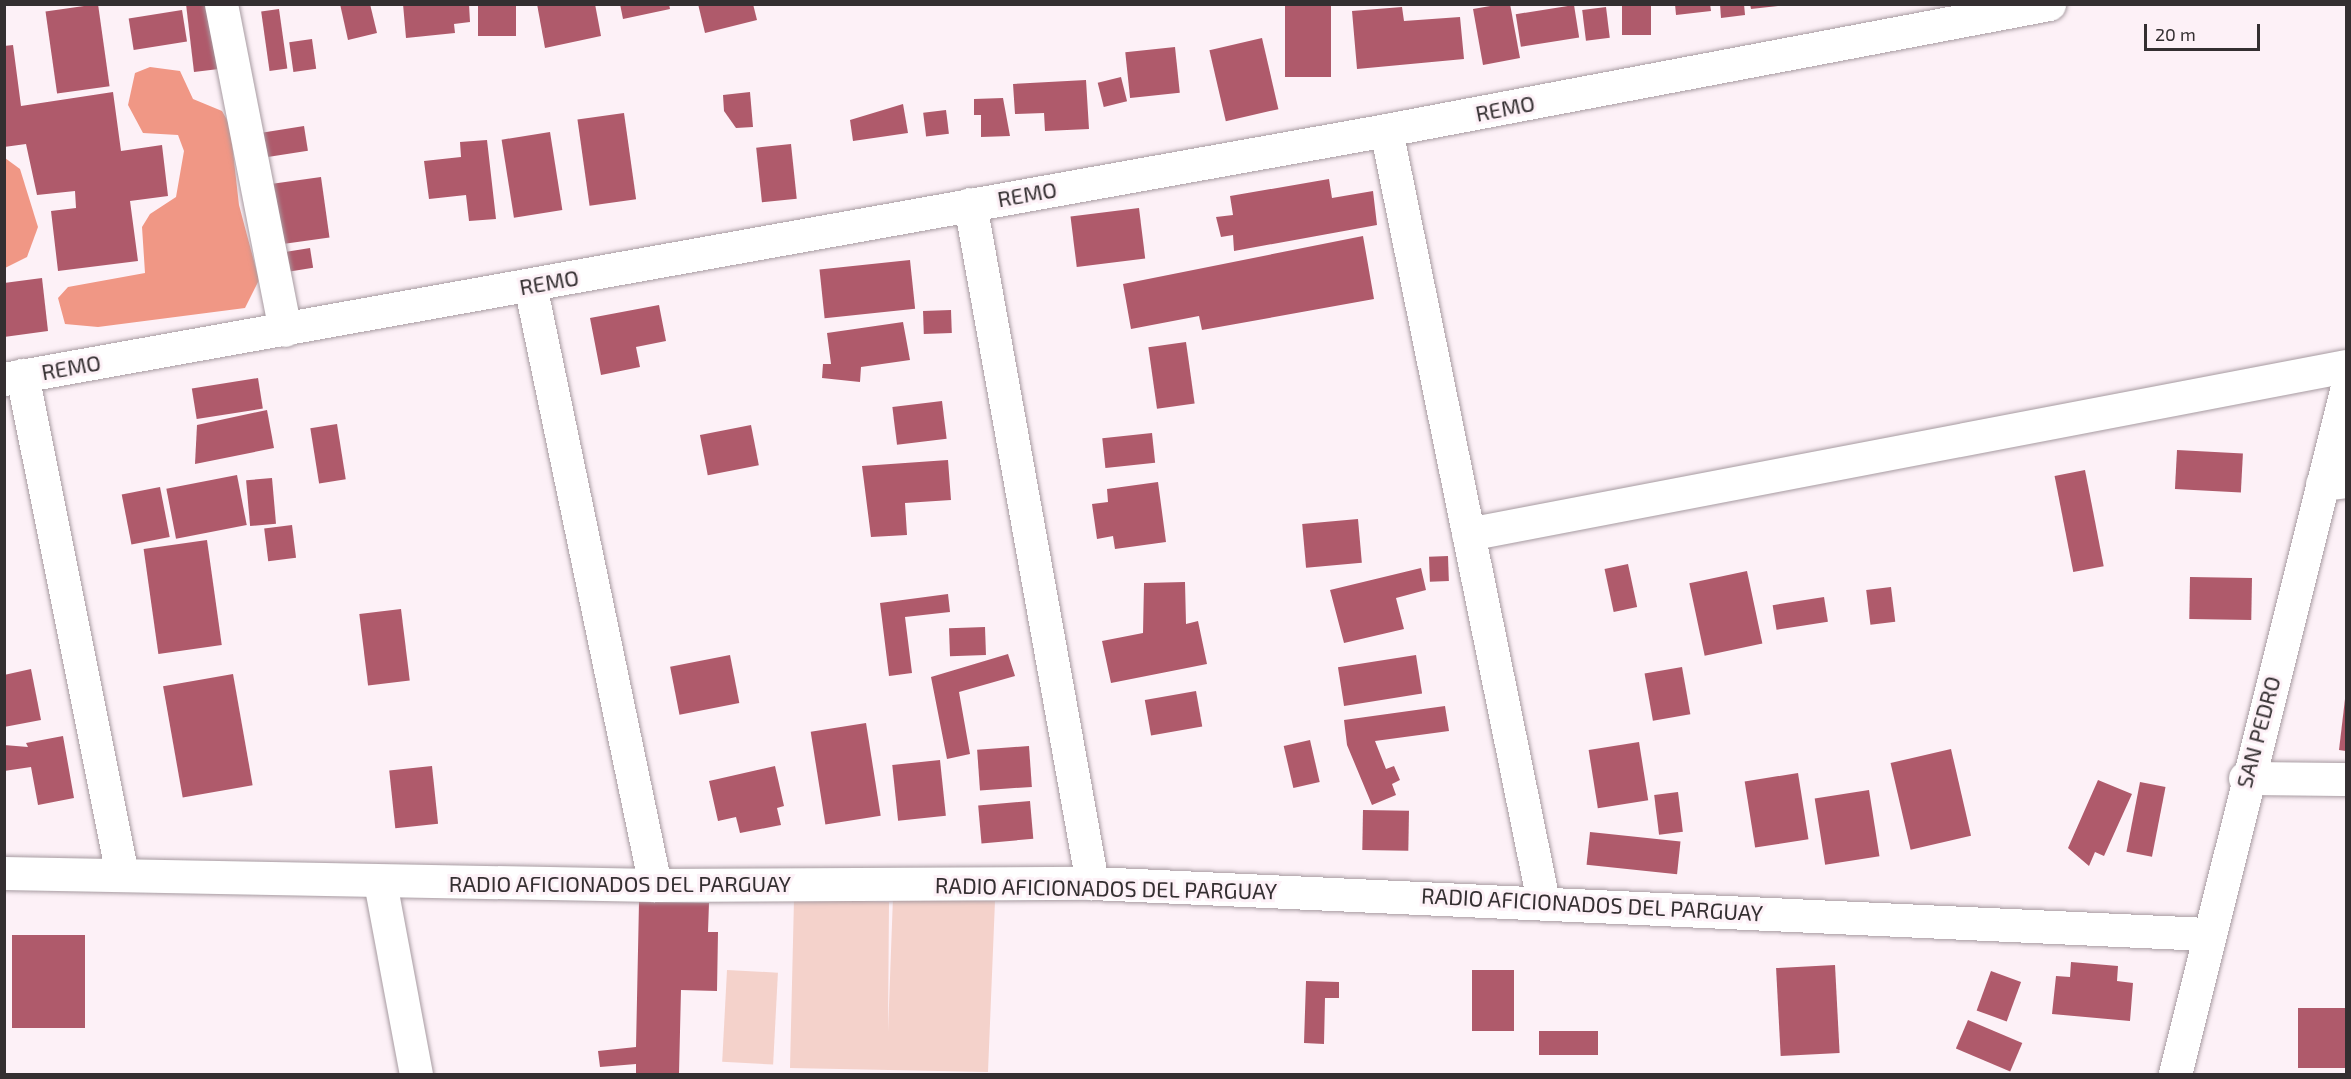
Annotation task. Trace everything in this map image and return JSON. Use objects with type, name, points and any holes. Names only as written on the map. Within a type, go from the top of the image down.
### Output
[{"type":"street","points":[[221,4],[285,330]]},
{"type":"street","name":"REMO","points":[[13,377],[285,330],[1386,130],[2049,4]]},
{"type":"street","points":[[1386,130],[1543,901]]},
{"type":"street","points":[[970,204],[1092,884]]},
{"type":"street","points":[[530,285],[656,885]]},
{"type":"street","points":[[1468,534],[2346,366]]},
{"type":"street","points":[[13,377],[122,874]]},
{"type":"street","name":"SAN PEDRO","points":[[2175,1074],[2245,778],[2334,482],[2346,390]]},
{"type":"street","points":[[2245,778],[2346,779]]},
{"type":"street","name":"RADIO AFICIONADOS DEL PARGUAY","points":[[4,873],[122,874],[380,882],[656,885],[1092,884],[1543,901],[2207,934]]},
{"type":"street","points":[[380,882],[416,1074]]},
{"type":"shaded area","points":[[150,67],[180,71],[193,99],[222,111],[230,125],[239,205],[259,280],[245,308],[98,327],[65,324],[58,298],[68,287],[145,273],[142,227],[150,214],[176,197],[184,151],[178,135],[143,133],[128,105],[135,73]]},
{"type":"shaded area","points":[[5,158],[20,169],[38,227],[27,257],[5,268]]},
{"type":"shaded area","points":[[893,897],[995,901],[988,1072],[790,1068],[794,899],[889,902],[888,1032]]},
{"type":"shaded area","points":[[727,970],[778,973],[773,1065],[722,1062]]},
{"type":"building","points":[[98,4],[110,86],[57,94],[46,11]]},
{"type":"building","points":[[186,4],[216,4],[227,68],[194,72]]},
{"type":"building","points":[[340,4],[370,4],[377,33],[348,40]]},
{"type":"building","points":[[403,4],[469,4],[470,22],[454,24],[455,33],[406,38]]},
{"type":"building","points":[[478,4],[516,4],[516,36],[478,36]]},
{"type":"building","points":[[537,4],[595,4],[601,36],[545,48]]},
{"type":"building","points":[[620,4],[669,4],[670,9],[623,19]]},
{"type":"building","points":[[698,4],[753,4],[757,20],[705,33]]},
{"type":"building","points":[[1285,4],[1331,4],[1331,77],[1285,77]]},
{"type":"building","points":[[1510,4],[1520,58],[1483,65],[1473,9]]},
{"type":"building","points":[[1622,4],[1651,4],[1651,35],[1622,35]]},
{"type":"building","points":[[1675,4],[1710,4],[1711,11],[1676,15]]},
{"type":"building","points":[[1720,4],[1744,4],[1745,15],[1721,18]]},
{"type":"building","points":[[1750,4],[1778,4],[1778,6],[1751,9]]},
{"type":"building","points":[[1574,5],[1579,38],[1521,47],[1516,14]]},
{"type":"building","points":[[1402,7],[1404,21],[1460,17],[1464,59],[1357,69],[1352,11]]},
{"type":"building","points":[[1606,7],[1610,38],[1586,41],[1582,10]]},
{"type":"building","points":[[279,9],[287,68],[270,71],[261,12]]},
{"type":"building","points":[[182,10],[187,42],[134,50],[129,18]]},
{"type":"building","points":[[1262,38],[1278,109],[1226,121],[1209,50]]},
{"type":"building","points":[[312,39],[316,69],[293,72],[289,42]]},
{"type":"building","points":[[13,45],[21,106],[113,92],[121,151],[162,145],[168,196],[130,201],[138,261],[58,271],[51,211],[76,208],[75,191],[37,195],[26,144],[4,147],[4,46]]},
{"type":"building","points":[[1175,47],[1180,93],[1130,98],[1125,52]]},
{"type":"building","points":[[1121,77],[1127,101],[1104,107],[1098,83]]},
{"type":"building","points":[[1086,80],[1089,129],[1045,131],[1044,113],[1015,114],[1013,84]]},
{"type":"building","points":[[750,92],[753,127],[736,128],[724,111],[723,95]]},
{"type":"building","points":[[1003,98],[1010,136],[981,137],[981,115],[974,115],[974,99]]},
{"type":"building","points":[[903,104],[908,133],[853,141],[850,120]]},
{"type":"building","points":[[946,110],[949,134],[926,137],[923,113]]},
{"type":"building","points":[[624,113],[636,199],[590,206],[577,120]]},
{"type":"building","points":[[304,126],[308,151],[257,159],[253,134]]},
{"type":"building","points":[[550,132],[562,210],[514,218],[502,140]]},
{"type":"building","points":[[487,140],[496,219],[469,221],[466,195],[429,199],[424,161],[461,157],[460,142]]},
{"type":"building","points":[[791,144],[797,199],[762,202],[756,148]]},
{"type":"building","points":[[321,177],[329,237],[274,245],[266,185]]},
{"type":"building","points":[[1329,179],[1332,198],[1373,191],[1377,225],[1234,251],[1233,235],[1221,237],[1216,217],[1233,215],[1230,196]]},
{"type":"building","points":[[1139,208],[1145,259],[1077,267],[1071,216]]},
{"type":"building","points":[[1363,236],[1374,299],[1202,330],[1199,316],[1131,329],[1123,284]]},
{"type":"building","points":[[310,248],[313,268],[281,273],[277,253]]},
{"type":"building","points":[[910,260],[915,309],[825,318],[819,270]]},
{"type":"building","points":[[42,278],[48,331],[4,337],[4,283]]},
{"type":"building","points":[[659,305],[666,341],[636,347],[640,367],[601,375],[590,318]]},
{"type":"building","points":[[951,310],[952,333],[924,334],[923,311]]},
{"type":"building","points":[[903,322],[910,360],[861,367],[860,382],[822,378],[823,364],[831,364],[827,333]]},
{"type":"building","points":[[1186,342],[1195,403],[1157,409],[1148,347]]},
{"type":"building","points":[[258,378],[263,409],[197,419],[192,388]]},
{"type":"building","points":[[942,401],[947,439],[897,445],[892,407]]},
{"type":"building","points":[[267,410],[274,448],[195,464],[197,425]]},
{"type":"building","points":[[337,424],[346,479],[319,484],[310,428]]},
{"type":"building","points":[[751,425],[759,465],[708,475],[700,435]]},
{"type":"building","points":[[1152,433],[1155,463],[1105,468],[1102,438]]},
{"type":"building","points":[[2177,450],[2243,453],[2241,492],[2175,489]]},
{"type":"building","points":[[948,460],[951,500],[905,503],[907,535],[871,537],[862,466]]},
{"type":"building","points":[[2085,470],[2104,566],[2073,572],[2055,476]]},
{"type":"building","points":[[237,475],[247,525],[176,539],[166,489]]},
{"type":"building","points":[[272,478],[276,524],[250,526],[246,480]]},
{"type":"building","points":[[1158,482],[1166,542],[1115,549],[1113,536],[1097,539],[1092,504],[1108,502],[1107,489]]},
{"type":"building","points":[[160,487],[170,537],[131,545],[122,494]]},
{"type":"building","points":[[1358,519],[1362,563],[1306,568],[1302,524]]},
{"type":"building","points":[[292,525],[296,558],[268,561],[264,528]]},
{"type":"building","points":[[207,540],[222,645],[158,654],[144,549]]},
{"type":"building","points":[[1448,556],[1449,581],[1430,582],[1429,557]]},
{"type":"building","points":[[1628,564],[1637,607],[1614,612],[1605,569]]},
{"type":"building","points":[[1421,568],[1426,590],[1396,598],[1404,629],[1344,643],[1330,590]]},
{"type":"building","points":[[1747,571],[1762,643],[1705,656],[1689,583]]},
{"type":"building","points":[[2190,577],[2252,578],[2251,620],[2189,619]]},
{"type":"building","points":[[1185,582],[1186,624],[1198,621],[1207,664],[1111,683],[1102,641],[1143,633],[1144,583]]},
{"type":"building","points":[[1891,587],[1895,622],[1870,625],[1866,590]]},
{"type":"building","points":[[948,594],[950,612],[905,617],[912,673],[889,676],[880,603]]},
{"type":"building","points":[[1824,597],[1828,622],[1777,630],[1773,605]]},
{"type":"building","points":[[401,609],[410,680],[368,686],[359,614]]},
{"type":"building","points":[[985,627],[986,655],[950,656],[949,628]]},
{"type":"building","points":[[1008,654],[1015,676],[959,692],[970,754],[947,759],[931,677]]},
{"type":"building","points":[[730,655],[739,703],[679,715],[670,667]]},
{"type":"building","points":[[1416,655],[1422,694],[1344,706],[1338,667]]},
{"type":"building","points":[[1682,667],[1690,714],[1653,721],[1645,674]]},
{"type":"building","points":[[31,669],[41,720],[4,727],[4,675]]},
{"type":"building","points":[[233,674],[253,785],[183,798],[163,686]]},
{"type":"building","points":[[1196,691],[1202,726],[1151,735],[1145,700]]},
{"type":"building","points":[[2346,699],[2346,751],[2339,750]]},
{"type":"building","points":[[1445,706],[1449,731],[1375,741],[1386,769],[1394,766],[1400,780],[1392,784],[1396,795],[1372,805],[1347,745],[1344,720]]},
{"type":"building","points":[[866,723],[881,816],[825,825],[811,732]]},
{"type":"building","points":[[63,736],[74,798],[38,805],[31,767],[4,771],[4,745],[28,747],[26,743]]},
{"type":"building","points":[[1310,740],[1320,782],[1293,788],[1284,746]]},
{"type":"building","points":[[1639,742],[1648,800],[1598,808],[1589,750]]},
{"type":"building","points":[[1029,746],[1032,787],[980,791],[977,750]]},
{"type":"building","points":[[1951,749],[1971,836],[1911,850],[1891,763]]},
{"type":"building","points":[[940,760],[946,816],[898,821],[892,765]]},
{"type":"building","points":[[432,766],[438,824],[395,828],[389,770]]},
{"type":"building","points":[[775,766],[784,806],[777,808],[781,825],[740,833],[736,817],[718,821],[709,781]]},
{"type":"building","points":[[1798,773],[1808,839],[1755,848],[1745,781]]},
{"type":"building","points":[[2098,780],[2132,794],[2104,856],[2095,852],[2089,866],[2068,848]]},
{"type":"building","points":[[2140,782],[2166,787],[2152,857],[2126,852]]},
{"type":"building","points":[[1869,790],[1879,856],[1825,865],[1815,799]]},
{"type":"building","points":[[1678,792],[1683,832],[1659,835],[1654,795]]},
{"type":"building","points":[[1030,801],[1033,839],[982,843],[978,806]]},
{"type":"building","points":[[1363,810],[1409,811],[1408,851],[1362,850]]},
{"type":"building","points":[[1590,832],[1681,842],[1677,874],[1587,865]]},
{"type":"building","points":[[639,902],[709,903],[708,932],[718,932],[717,991],[681,990],[679,1074],[636,1074],[636,1064],[600,1067],[598,1051],[636,1047]]},
{"type":"building","points":[[12,935],[85,935],[85,1028],[12,1028]]},
{"type":"building","points":[[2071,962],[2118,966],[2117,981],[2133,983],[2130,1021],[2052,1014],[2056,976],[2070,977]]},
{"type":"building","points":[[1835,965],[1840,1053],[1781,1056],[1776,968]]},
{"type":"building","points":[[1472,970],[1514,970],[1514,1031],[1472,1031]]},
{"type":"building","points":[[1991,971],[2021,982],[2007,1021],[1977,1010]]},
{"type":"building","points":[[1306,981],[1339,982],[1339,998],[1325,998],[1324,1044],[1304,1043]]},
{"type":"building","points":[[2298,1008],[2346,1008],[2346,1068],[2298,1068]]},
{"type":"building","points":[[1968,1020],[2022,1043],[2010,1072],[1956,1049]]},
{"type":"building","points":[[1539,1031],[1598,1031],[1598,1055],[1539,1055]]}]
